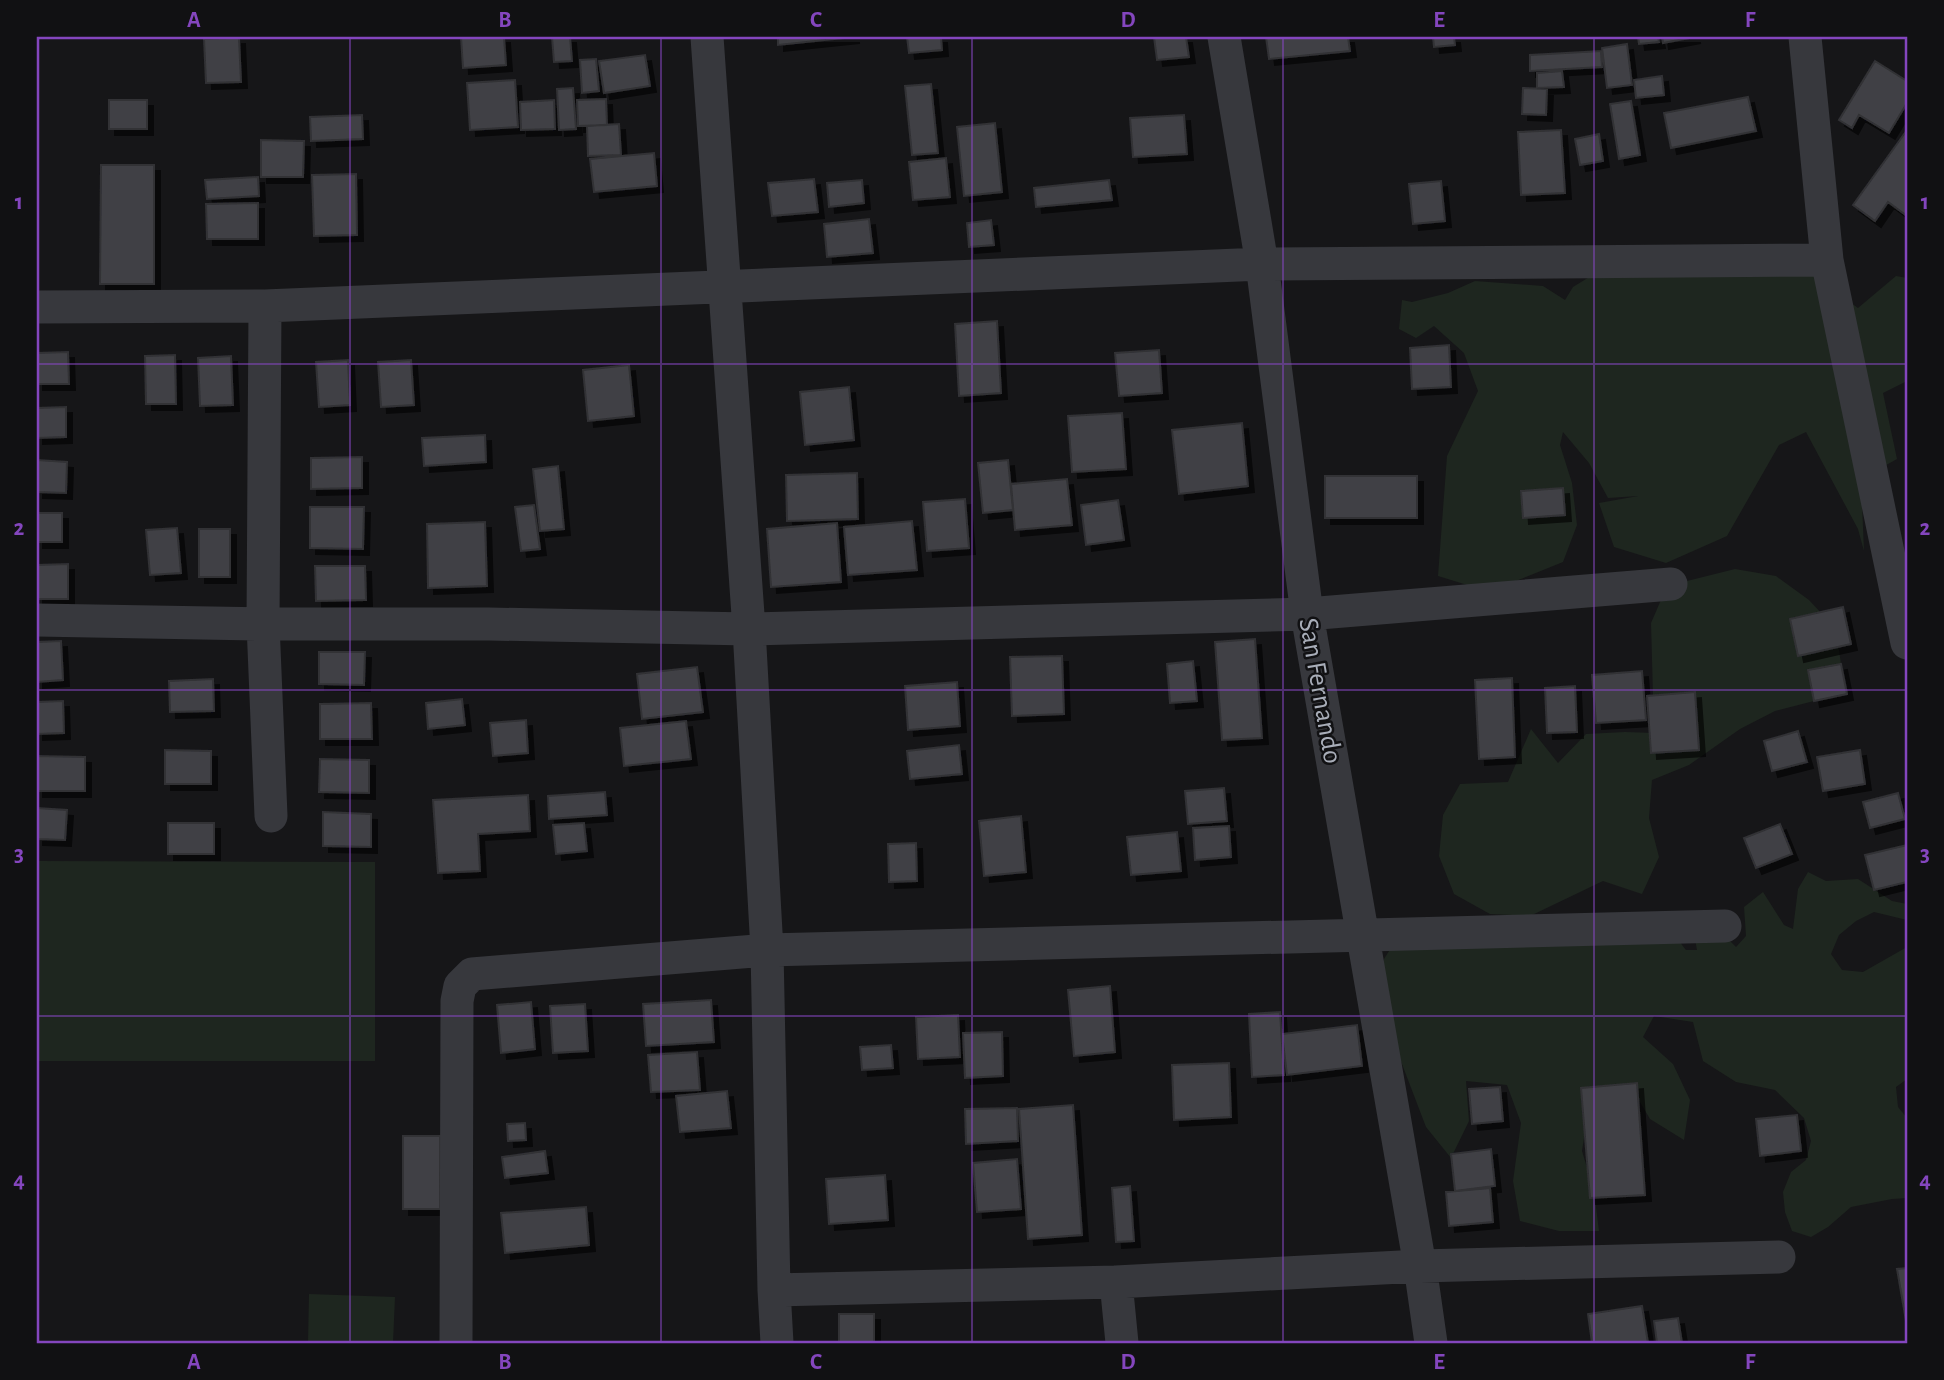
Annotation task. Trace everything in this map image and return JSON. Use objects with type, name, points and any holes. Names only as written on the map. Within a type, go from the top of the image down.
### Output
[{"type":"street","points":[[707,37],[749,629],[767,950],[777,1343]]},
{"type":"street","name":"San Fernando","points":[[1224,37],[1262,264],[1307,614],[1431,1343]]},
{"type":"street","points":[[1805,37],[1827,260],[1907,643]]},
{"type":"street","points":[[37,307],[265,306],[1262,264],[1827,260]]},
{"type":"street","points":[[265,306],[263,624],[271,816]]},
{"type":"street","points":[[37,620],[749,629],[1307,614],[1671,584]]},
{"type":"street","points":[[456,1343],[457,1001],[460,986],[472,974],[767,950],[1725,926]]},
{"type":"street","points":[[774,1290],[1116,1282],[1420,1266],[1779,1257]]},
{"type":"street","points":[[1116,1282],[1122,1343]]},
{"type":"shaded area","points":[[1802,267],[1858,308],[1896,276],[1907,278],[1907,381],[1883,393],[1897,459],[1861,479],[1864,551],[1858,529],[1806,432],[1779,445],[1727,536],[1666,563],[1614,547],[1599,503],[1638,496],[1608,498],[1589,463],[1563,432],[1560,445],[1572,483],[1577,525],[1563,562],[1516,581],[1477,588],[1438,576],[1447,456],[1478,391],[1464,353],[1434,326],[1416,338],[1399,329],[1402,300],[1412,302],[1448,293],[1475,281],[1543,286],[1565,300],[1573,287],[1599,271]]},
{"type":"shaded area","points":[[1735,569],[1776,576],[1809,600],[1836,629],[1842,671],[1814,701],[1775,711],[1740,729],[1689,765],[1652,780],[1649,818],[1659,857],[1642,894],[1603,881],[1530,916],[1490,914],[1454,894],[1439,856],[1443,815],[1460,784],[1508,782],[1531,729],[1558,763],[1586,734],[1654,733],[1651,623],[1667,586]]},
{"type":"shaded area","points":[[37,861],[375,862],[375,1061],[37,1061]]},
{"type":"shaded area","points":[[1808,872],[1826,881],[1858,879],[1892,901],[1907,904],[1907,920],[1874,912],[1856,921],[1839,935],[1831,954],[1842,970],[1863,972],[1907,947],[1907,1079],[1896,1087],[1898,1107],[1907,1118],[1907,1198],[1851,1207],[1828,1227],[1811,1237],[1792,1231],[1785,1212],[1783,1192],[1791,1172],[1806,1160],[1811,1141],[1804,1118],[1775,1090],[1736,1082],[1703,1061],[1693,1022],[1654,1016],[1643,1037],[1673,1064],[1690,1100],[1684,1140],[1650,1119],[1630,1085],[1591,1093],[1582,1151],[1594,1191],[1599,1231],[1559,1231],[1520,1221],[1513,1181],[1521,1123],[1507,1085],[1466,1081],[1469,1121],[1451,1158],[1426,1127],[1397,1051],[1384,992],[1384,959],[1391,948],[1664,913],[1686,950],[1697,950],[1695,939],[1724,935],[1736,947],[1746,936],[1744,907],[1763,892],[1784,925],[1793,929],[1798,889]]},
{"type":"shaded area","points":[[309,1294],[395,1297],[393,1343],[308,1343]]},
{"type":"building","points":[[461,37],[504,37],[506,65],[463,68]]},
{"type":"building","points":[[552,37],[570,37],[572,61],[554,62]]},
{"type":"building","points":[[778,37],[854,37],[778,45]]},
{"type":"building","points":[[907,37],[941,37],[942,50],[909,53]]},
{"type":"building","points":[[1154,37],[1186,37],[1189,57],[1157,60]]},
{"type":"building","points":[[1266,37],[1348,37],[1350,51],[1269,59]]},
{"type":"building","points":[[1433,37],[1454,37],[1455,45],[1434,47]]},
{"type":"building","points":[[1638,37],[1658,37],[1659,42],[1639,44]]},
{"type":"building","points":[[1662,37],[1695,37],[1663,43]]},
{"type":"building","points":[[239,38],[241,82],[206,83],[204,39]]},
{"type":"building","points":[[1627,44],[1632,85],[1607,88],[1602,48]]},
{"type":"building","points":[[1601,51],[1602,67],[1530,71],[1530,55]]},
{"type":"building","points":[[645,55],[650,86],[604,93],[599,61]]},
{"type":"building","points":[[596,59],[599,91],[582,93],[580,60]]},
{"type":"building","points":[[1875,61],[1907,81],[1907,103],[1889,133],[1859,115],[1852,128],[1839,120]]},
{"type":"building","points":[[1562,71],[1564,87],[1537,88],[1537,73]]},
{"type":"building","points":[[1662,76],[1664,95],[1636,98],[1634,80]]},
{"type":"building","points":[[515,80],[518,127],[470,130],[467,83]]},
{"type":"building","points":[[931,84],[938,153],[912,155],[905,86]]},
{"type":"building","points":[[573,88],[576,129],[559,130],[557,89]]},
{"type":"building","points":[[1523,88],[1547,89],[1546,115],[1522,114]]},
{"type":"building","points":[[1748,97],[1756,131],[1671,148],[1664,113]]},
{"type":"building","points":[[606,99],[607,125],[578,126],[577,100]]},
{"type":"building","points":[[109,100],[147,100],[147,129],[109,129]]},
{"type":"building","points":[[554,100],[555,129],[521,130],[520,102]]},
{"type":"building","points":[[1631,101],[1640,155],[1619,159],[1610,104]]},
{"type":"building","points":[[362,115],[363,139],[311,141],[310,117]]},
{"type":"building","points":[[1184,115],[1187,154],[1133,157],[1130,118]]},
{"type":"building","points":[[995,123],[1002,192],[964,196],[957,127]]},
{"type":"building","points":[[619,124],[621,155],[588,156],[587,126]]},
{"type":"building","points":[[1561,130],[1565,193],[1521,195],[1518,132]]},
{"type":"building","points":[[1907,130],[1907,216],[1888,202],[1875,221],[1853,205]]},
{"type":"building","points":[[1599,134],[1603,161],[1580,165],[1575,139]]},
{"type":"building","points":[[261,140],[304,141],[303,177],[261,177]]},
{"type":"building","points":[[654,153],[657,186],[594,192],[590,159]]},
{"type":"building","points":[[946,158],[950,197],[913,200],[909,162]]},
{"type":"building","points":[[101,165],[154,165],[154,284],[100,284]]},
{"type":"building","points":[[356,174],[357,235],[314,236],[312,175]]},
{"type":"building","points":[[258,177],[259,196],[207,199],[205,180]]},
{"type":"building","points":[[814,179],[818,212],[772,216],[768,183]]},
{"type":"building","points":[[862,180],[864,203],[829,207],[827,183]]},
{"type":"building","points":[[1109,180],[1112,200],[1036,207],[1034,188]]},
{"type":"building","points":[[1441,181],[1445,221],[1413,224],[1409,184]]},
{"type":"building","points":[[258,203],[258,239],[207,239],[206,204]]},
{"type":"building","points":[[869,219],[873,253],[827,257],[824,224]]},
{"type":"building","points":[[991,220],[994,245],[969,247],[967,223]]},
{"type":"building","points":[[997,321],[1001,393],[959,396],[955,324]]},
{"type":"building","points":[[1449,345],[1451,387],[1412,389],[1410,348]]},
{"type":"building","points":[[1159,350],[1162,393],[1119,396],[1115,353]]},
{"type":"building","points":[[68,352],[69,384],[37,384],[37,353]]},
{"type":"building","points":[[175,355],[176,404],[146,404],[145,356]]},
{"type":"building","points":[[231,356],[233,405],[200,406],[198,358]]},
{"type":"building","points":[[348,360],[350,405],[319,407],[316,362]]},
{"type":"building","points":[[411,360],[414,405],[381,407],[378,362]]},
{"type":"building","points":[[629,365],[634,416],[588,421],[583,370]]},
{"type":"building","points":[[849,387],[854,440],[805,445],[800,392]]},
{"type":"building","points":[[66,407],[66,437],[37,438],[37,408]]},
{"type":"building","points":[[1122,413],[1126,469],[1072,472],[1068,416]]},
{"type":"building","points":[[1242,423],[1248,486],[1179,494],[1172,430]]},
{"type":"building","points":[[485,435],[486,462],[424,466],[422,438]]},
{"type":"building","points":[[362,457],[362,488],[311,489],[311,458]]},
{"type":"building","points":[[37,460],[67,462],[66,493],[37,492]]},
{"type":"building","points":[[1008,460],[1013,510],[983,513],[978,463]]},
{"type":"building","points":[[558,466],[564,529],[540,531],[533,469]]},
{"type":"building","points":[[857,473],[858,519],[787,521],[786,475]]},
{"type":"building","points":[[1325,476],[1417,476],[1417,518],[1325,518]]},
{"type":"building","points":[[1067,479],[1072,525],[1015,530],[1011,484]]},
{"type":"building","points":[[1563,488],[1565,515],[1523,518],[1521,491]]},
{"type":"building","points":[[965,499],[969,548],[927,551],[923,502]]},
{"type":"building","points":[[1118,500],[1124,540],[1086,545],[1081,505]]},
{"type":"building","points":[[534,505],[540,549],[521,551],[515,507]]},
{"type":"building","points":[[310,507],[364,507],[363,549],[310,548]]},
{"type":"building","points":[[37,513],[62,513],[62,542],[37,542]]},
{"type":"building","points":[[912,521],[917,570],[848,575],[844,527]]},
{"type":"building","points":[[485,522],[487,586],[428,588],[427,524]]},
{"type":"building","points":[[837,523],[841,582],[771,587],[767,529]]},
{"type":"building","points":[[177,528],[181,573],[150,575],[146,530]]},
{"type":"building","points":[[199,529],[230,529],[230,577],[199,577]]},
{"type":"building","points":[[68,564],[68,599],[37,599],[37,565]]},
{"type":"building","points":[[315,566],[365,566],[366,600],[316,601]]},
{"type":"building","points":[[1843,607],[1851,644],[1798,656],[1790,619]]},
{"type":"building","points":[[1255,639],[1262,738],[1222,740],[1215,642]]},
{"type":"building","points":[[61,641],[63,680],[37,682],[37,642]]},
{"type":"building","points":[[319,652],[365,652],[364,685],[319,684]]},
{"type":"building","points":[[1062,656],[1064,714],[1012,716],[1010,657]]},
{"type":"building","points":[[1193,661],[1197,701],[1170,703],[1167,664]]},
{"type":"building","points":[[1841,664],[1847,694],[1814,701],[1808,670]]},
{"type":"building","points":[[697,667],[703,712],[642,719],[637,674]]},
{"type":"building","points":[[1642,671],[1646,720],[1596,723],[1592,675]]},
{"type":"building","points":[[1512,678],[1515,757],[1479,759],[1475,680]]},
{"type":"building","points":[[213,679],[214,711],[170,712],[169,681]]},
{"type":"building","points":[[957,682],[960,726],[908,730],[905,686]]},
{"type":"building","points":[[1575,686],[1577,732],[1547,733],[1545,688]]},
{"type":"building","points":[[1695,692],[1699,750],[1651,753],[1647,696]]},
{"type":"building","points":[[462,699],[465,725],[428,729],[426,703]]},
{"type":"building","points":[[63,701],[64,733],[37,734],[37,702]]},
{"type":"building","points":[[371,703],[372,739],[320,739],[320,704]]},
{"type":"building","points":[[526,720],[528,753],[493,756],[490,723]]},
{"type":"building","points":[[686,721],[691,759],[624,766],[620,728]]},
{"type":"building","points":[[1798,731],[1807,762],[1772,771],[1764,741]]},
{"type":"building","points":[[959,745],[962,774],[910,779],[907,751]]},
{"type":"building","points":[[165,750],[211,751],[211,784],[165,784]]},
{"type":"building","points":[[1860,750],[1865,784],[1823,791],[1817,757]]},
{"type":"building","points":[[37,756],[85,757],[85,791],[37,791]]},
{"type":"building","points":[[320,759],[369,760],[369,793],[319,792]]},
{"type":"building","points":[[1224,788],[1227,821],[1188,824],[1185,791]]},
{"type":"building","points":[[605,792],[607,815],[549,819],[548,796]]},
{"type":"building","points":[[1898,793],[1905,819],[1870,828],[1863,802]]},
{"type":"building","points":[[528,795],[530,831],[478,834],[480,871],[438,873],[433,800]]},
{"type":"building","points":[[37,808],[67,810],[65,840],[37,839]]},
{"type":"building","points":[[323,812],[371,814],[371,847],[323,846]]},
{"type":"building","points":[[1021,816],[1026,872],[984,876],[979,821]]},
{"type":"building","points":[[168,823],[214,823],[214,854],[168,854]]},
{"type":"building","points":[[584,823],[587,851],[556,854],[553,825]]},
{"type":"building","points":[[1780,824],[1792,854],[1756,868],[1744,838]]},
{"type":"building","points":[[1229,826],[1231,857],[1195,860],[1193,828]]},
{"type":"building","points":[[1177,832],[1181,871],[1131,875],[1127,837]]},
{"type":"building","points":[[916,843],[917,881],[889,882],[888,844]]},
{"type":"building","points":[[1907,845],[1907,882],[1874,890],[1865,855]]},
{"type":"building","points":[[1110,986],[1115,1052],[1074,1056],[1068,990]]},
{"type":"building","points":[[711,1000],[714,1042],[646,1046],[643,1004]]},
{"type":"building","points":[[531,1002],[535,1049],[501,1053],[497,1005]]},
{"type":"building","points":[[585,1004],[588,1051],[553,1053],[550,1006]]},
{"type":"building","points":[[1280,1012],[1284,1075],[1252,1077],[1249,1014]]},
{"type":"building","points":[[958,1015],[960,1057],[918,1059],[916,1017]]},
{"type":"building","points":[[1357,1025],[1362,1066],[1287,1075],[1282,1034]]},
{"type":"building","points":[[1002,1032],[1003,1076],[965,1078],[963,1033]]},
{"type":"building","points":[[891,1045],[893,1068],[862,1070],[860,1047]]},
{"type":"building","points":[[697,1052],[700,1090],[651,1092],[648,1055]]},
{"type":"building","points":[[1229,1063],[1231,1117],[1174,1120],[1172,1065]]},
{"type":"building","points":[[1637,1083],[1645,1195],[1590,1198],[1581,1088]]},
{"type":"building","points":[[1500,1087],[1503,1121],[1472,1124],[1469,1089]]},
{"type":"building","points":[[727,1091],[731,1128],[680,1132],[676,1096]]},
{"type":"building","points":[[1073,1105],[1082,1235],[1028,1239],[1019,1109]]},
{"type":"building","points":[[1017,1108],[1018,1141],[966,1144],[965,1109]]},
{"type":"building","points":[[1797,1115],[1801,1151],[1760,1156],[1756,1119]]},
{"type":"building","points":[[525,1123],[526,1140],[508,1141],[507,1124]]},
{"type":"building","points":[[403,1136],[440,1136],[440,1209],[403,1209]]},
{"type":"building","points":[[1491,1149],[1495,1186],[1455,1191],[1451,1154]]},
{"type":"building","points":[[545,1151],[548,1173],[505,1178],[502,1157]]},
{"type":"building","points":[[1017,1159],[1021,1209],[977,1212],[973,1163]]},
{"type":"building","points":[[885,1175],[888,1220],[829,1224],[826,1179]]},
{"type":"building","points":[[1130,1186],[1134,1241],[1116,1242],[1112,1188]]},
{"type":"building","points":[[1490,1188],[1493,1222],[1449,1226],[1446,1192]]},
{"type":"building","points":[[586,1207],[589,1245],[505,1253],[501,1213]]},
{"type":"building","points":[[1907,1268],[1907,1321],[1906,1321],[1897,1269]]},
{"type":"building","points":[[1642,1306],[1648,1343],[1592,1343],[1588,1314]]},
{"type":"building","points":[[839,1314],[874,1314],[874,1343],[839,1343]]},
{"type":"building","points":[[1678,1318],[1682,1343],[1657,1343],[1654,1321]]}]
